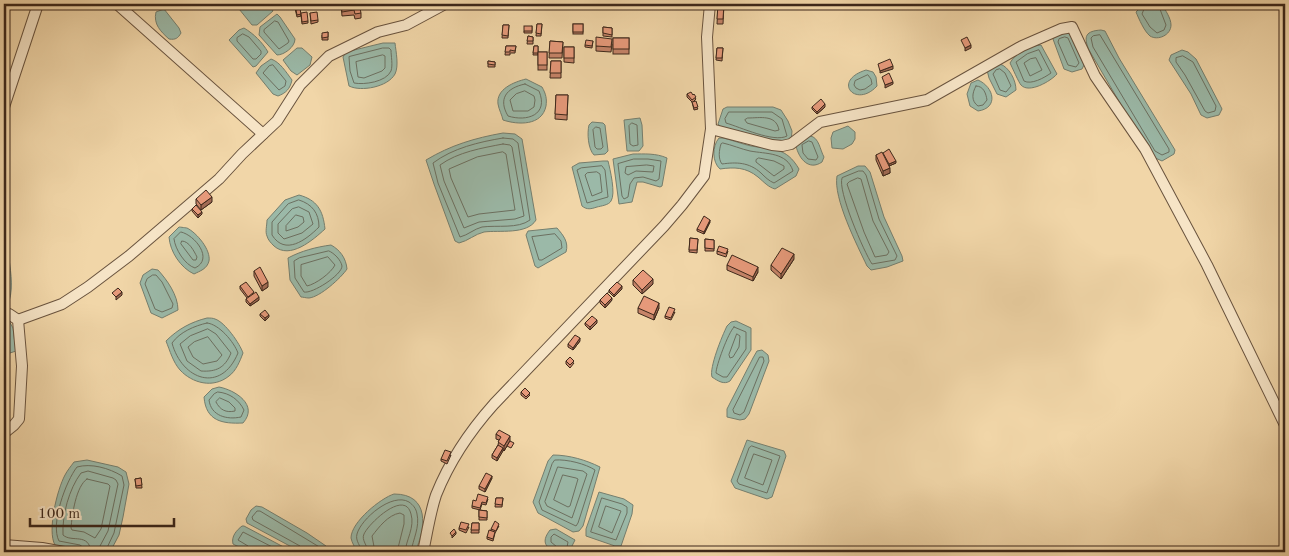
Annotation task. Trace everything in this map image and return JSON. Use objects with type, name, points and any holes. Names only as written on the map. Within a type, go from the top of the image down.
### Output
[{"type":"street","points":[[4,107],[38,4]]},
{"type":"street","points":[[116,4],[127,11],[154,39],[263,134]]},
{"type":"street","points":[[18,320],[62,304],[88,287],[178,215],[219,179],[277,121],[300,85],[329,56],[378,32],[406,25],[445,4]]},
{"type":"street","points":[[423,552],[436,497],[452,462],[470,431],[501,396],[664,226],[704,176],[711,129],[708,37],[710,4]]},
{"type":"street","points":[[711,129],[772,145],[782,146],[791,144],[820,122],[928,100],[1022,46],[1061,29],[1072,27],[1095,76],[1145,149],[1208,265],[1285,425]]},
{"type":"street","points":[[4,314],[9,314],[18,320]]},
{"type":"street","points":[[4,433],[19,419],[22,366],[18,320]]},
{"type":"street","points":[[4,544],[64,552]]},
{"type":"water","points":[[235,4],[269,4],[273,11],[257,25],[252,25]]},
{"type":"water","points":[[1144,4],[1162,4],[1171,22],[1169,32],[1164,36],[1157,38],[1150,36],[1142,25],[1136,12]]},
{"type":"water","points":[[164,9],[181,33],[175,39],[169,39],[157,24],[156,12]]},
{"type":"water","points":[[277,14],[295,39],[295,42],[289,50],[277,55],[259,35],[260,27]]},
{"type":"water","points":[[244,28],[258,38],[268,52],[253,67],[229,40],[239,30]]},
{"type":"water","points":[[1101,30],[1105,31],[1119,58],[1175,150],[1174,154],[1162,161],[1151,156],[1089,50],[1086,41],[1087,35]]},
{"type":"water","points":[[1067,32],[1071,34],[1084,65],[1082,69],[1072,72],[1064,69],[1053,39],[1056,35]]},
{"type":"water","points":[[383,43],[395,43],[397,67],[392,78],[374,87],[354,88],[349,86],[343,57],[346,52]]},
{"type":"water","points":[[1041,45],[1057,74],[1040,86],[1025,87],[1020,84],[1010,63],[1023,50]]},
{"type":"water","points":[[297,48],[302,48],[312,57],[310,65],[297,75],[291,71],[283,60]]},
{"type":"water","points":[[1182,50],[1188,52],[1196,59],[1222,109],[1219,115],[1207,118],[1201,115],[1191,94],[1169,60],[1171,55]]},
{"type":"water","points":[[271,59],[280,65],[292,80],[287,90],[278,96],[273,94],[256,73],[261,66]]},
{"type":"water","points":[[1000,64],[1009,71],[1016,86],[1016,90],[1006,97],[997,94],[987,70]]},
{"type":"water","points":[[866,70],[873,72],[876,77],[877,86],[862,95],[850,91],[850,80]]},
{"type":"water","points":[[526,79],[542,87],[546,96],[544,113],[535,121],[515,123],[503,120],[498,104],[500,94],[511,84]]},
{"type":"water","points":[[978,80],[988,87],[992,97],[989,106],[978,111],[970,106],[967,94],[971,83]]},
{"type":"water","points":[[727,107],[773,107],[781,110],[792,131],[791,142],[785,143],[722,128],[718,124],[723,109]]},
{"type":"water","points":[[640,118],[643,146],[639,151],[627,151],[624,120]]},
{"type":"water","points":[[592,122],[605,125],[608,151],[605,154],[594,155],[590,149],[588,132],[589,125]]},
{"type":"water","points":[[848,126],[855,132],[855,139],[852,144],[843,149],[832,148],[831,138],[833,132]]},
{"type":"water","points":[[503,133],[515,134],[522,139],[536,220],[532,225],[520,230],[484,232],[459,243],[455,241],[426,160],[463,143]]},
{"type":"water","points":[[810,136],[817,141],[824,157],[822,162],[813,165],[802,159],[796,146]]},
{"type":"water","points":[[719,138],[784,153],[799,169],[796,176],[775,189],[744,170],[735,168],[720,169],[715,162],[714,154],[715,145]]},
{"type":"water","points":[[633,154],[663,156],[667,158],[662,186],[637,182],[632,202],[619,204],[613,159]]},
{"type":"water","points":[[608,161],[613,193],[610,202],[591,209],[582,206],[572,167],[579,163]]},
{"type":"water","points":[[858,166],[865,166],[870,172],[884,217],[903,261],[871,270],[867,266],[842,209],[837,185],[837,176]]},
{"type":"water","points":[[299,195],[315,203],[323,216],[325,229],[301,247],[287,251],[280,250],[267,237],[267,220],[285,200]]},
{"type":"water","points":[[179,227],[187,228],[195,234],[208,252],[209,261],[207,266],[194,274],[181,264],[174,254],[170,243],[169,237]]},
{"type":"water","points":[[557,228],[566,242],[566,252],[538,268],[535,266],[526,235],[528,231]]},
{"type":"water","points":[[331,245],[342,255],[347,269],[324,291],[314,297],[301,297],[290,280],[288,258],[298,253]]},
{"type":"water","points":[[4,258],[9,259],[11,295],[7,306],[4,307]]},
{"type":"water","points":[[152,269],[158,270],[165,278],[178,304],[178,310],[162,318],[151,313],[140,283],[143,275]]},
{"type":"water","points":[[4,318],[8,319],[13,328],[16,351],[4,355]]},
{"type":"water","points":[[207,318],[214,319],[223,324],[239,344],[243,353],[238,366],[223,380],[203,383],[190,378],[180,370],[166,341],[185,326]]},
{"type":"water","points":[[736,321],[751,328],[751,350],[730,381],[723,383],[712,377],[712,367],[727,326],[731,322]]},
{"type":"water","points":[[762,350],[768,355],[769,361],[749,414],[745,419],[740,420],[727,417],[727,409],[753,358],[757,351]]},
{"type":"water","points":[[219,387],[232,391],[247,404],[247,416],[243,423],[222,422],[208,411],[204,397],[212,389]]},
{"type":"water","points":[[747,440],[784,451],[786,456],[772,497],[767,499],[735,488],[731,481]]},
{"type":"water","points":[[553,455],[577,458],[600,467],[583,526],[579,531],[573,532],[538,513],[533,502],[548,461]]},
{"type":"water","points":[[87,460],[118,467],[126,472],[129,484],[119,535],[110,552],[67,549],[55,545],[53,539],[54,510],[62,482],[74,462]]},
{"type":"water","points":[[599,492],[624,499],[633,505],[632,514],[621,546],[615,546],[586,536],[586,529]]},
{"type":"water","points":[[394,494],[406,496],[414,500],[422,514],[423,523],[415,552],[358,552],[351,538],[356,525],[375,505]]},
{"type":"water","points":[[256,506],[262,507],[307,533],[326,546],[326,551],[301,552],[247,523],[246,519],[251,510]]},
{"type":"water","points":[[242,526],[293,552],[249,552],[233,544],[236,531]]},
{"type":"water","points":[[556,529],[575,540],[569,552],[553,550],[546,545],[546,536],[550,530]]},
{"type":"building","points":[[295,4],[300,4],[301,6],[296,9]]},
{"type":"building","points":[[359,4],[361,13],[355,14],[354,10],[342,12],[341,5]]},
{"type":"building","points":[[718,4],[724,4],[723,19],[717,19]]},
{"type":"building","points":[[300,9],[301,14],[297,15],[296,10]]},
{"type":"building","points":[[307,12],[308,21],[302,22],[301,13]]},
{"type":"building","points":[[317,12],[318,20],[311,21],[310,13]]},
{"type":"building","points":[[537,24],[542,24],[541,34],[536,33]]},
{"type":"building","points":[[573,24],[583,24],[583,32],[573,32]]},
{"type":"building","points":[[503,25],[509,25],[508,36],[502,35]]},
{"type":"building","points":[[524,26],[532,26],[532,31],[524,31]]},
{"type":"building","points":[[603,27],[612,28],[612,35],[603,33]]},
{"type":"building","points":[[328,32],[328,37],[322,38],[322,33]]},
{"type":"building","points":[[528,36],[533,37],[533,41],[527,41]]},
{"type":"building","points":[[596,37],[612,39],[611,47],[596,46]]},
{"type":"building","points":[[967,37],[971,45],[965,48],[961,40]]},
{"type":"building","points":[[613,38],[629,38],[629,49],[613,49]]},
{"type":"building","points":[[586,40],[593,41],[592,46],[585,45]]},
{"type":"building","points":[[550,41],[563,42],[562,53],[549,53]]},
{"type":"building","points":[[506,46],[516,46],[515,51],[505,52]]},
{"type":"building","points":[[534,46],[538,46],[538,53],[533,53]]},
{"type":"building","points":[[564,47],[574,47],[574,58],[564,58]]},
{"type":"building","points":[[717,48],[723,48],[722,58],[716,58]]},
{"type":"building","points":[[538,52],[547,52],[547,65],[538,65]]},
{"type":"building","points":[[890,59],[893,66],[880,71],[878,64]]},
{"type":"building","points":[[488,61],[495,62],[495,65],[488,64]]},
{"type":"building","points":[[551,61],[561,61],[561,73],[550,73]]},
{"type":"building","points":[[889,73],[893,82],[885,85],[882,77]]},
{"type":"building","points":[[691,92],[696,97],[692,100],[687,94]]},
{"type":"building","points":[[556,95],[568,95],[567,115],[555,114]]},
{"type":"building","points":[[821,99],[825,104],[817,112],[812,107]]},
{"type":"building","points":[[696,101],[698,107],[694,108],[692,102]]},
{"type":"building","points":[[889,149],[896,161],[889,164],[883,153]]},
{"type":"building","points":[[882,152],[890,168],[883,171],[876,155]]},
{"type":"building","points":[[206,190],[212,197],[201,205],[196,199]]},
{"type":"building","points":[[196,205],[202,212],[198,215],[192,209]]},
{"type":"building","points":[[704,216],[710,220],[704,232],[697,229]]},
{"type":"building","points":[[690,238],[698,239],[697,250],[689,250]]},
{"type":"building","points":[[705,239],[714,240],[714,249],[705,248]]},
{"type":"building","points":[[719,246],[728,249],[726,254],[717,251]]},
{"type":"building","points":[[782,248],[794,254],[781,274],[771,265]]},
{"type":"building","points":[[732,255],[758,267],[753,277],[727,265]]},
{"type":"building","points":[[260,267],[268,282],[262,286],[254,271]]},
{"type":"building","points":[[643,270],[653,279],[642,290],[633,280]]},
{"type":"building","points":[[246,282],[254,292],[248,297],[240,286]]},
{"type":"building","points":[[617,282],[622,286],[614,295],[609,290]]},
{"type":"building","points":[[118,288],[122,292],[116,297],[112,293]]},
{"type":"building","points":[[256,292],[259,297],[250,304],[246,299]]},
{"type":"building","points":[[607,293],[612,298],[605,305],[600,300]]},
{"type":"building","points":[[644,296],[659,303],[654,315],[638,308]]},
{"type":"building","points":[[669,307],[675,309],[671,318],[665,316]]},
{"type":"building","points":[[265,310],[269,315],[265,318],[260,314]]},
{"type":"building","points":[[592,316],[597,320],[590,327],[585,323]]},
{"type":"building","points":[[575,335],[580,338],[573,348],[568,344]]},
{"type":"building","points":[[570,357],[574,361],[570,365],[566,361]]},
{"type":"building","points":[[525,388],[530,393],[526,397],[521,392]]},
{"type":"building","points":[[499,430],[510,436],[504,446],[498,442],[501,437],[496,434]]},
{"type":"building","points":[[510,441],[514,443],[511,448],[507,446]]},
{"type":"building","points":[[498,445],[503,448],[497,458],[492,455]]},
{"type":"building","points":[[445,450],[451,452],[447,461],[441,459]]},
{"type":"building","points":[[486,473],[492,476],[485,489],[479,486]]},
{"type":"building","points":[[141,478],[142,485],[136,486],[135,479]]},
{"type":"building","points":[[478,494],[488,497],[486,503],[482,502],[480,508],[472,506],[473,500],[476,501]]},
{"type":"building","points":[[496,498],[503,498],[502,505],[495,504]]},
{"type":"building","points":[[479,510],[487,511],[487,518],[479,517]]},
{"type":"building","points":[[495,521],[499,524],[496,531],[491,529]]},
{"type":"building","points":[[461,522],[469,524],[466,530],[459,528]]},
{"type":"building","points":[[472,523],[479,523],[479,530],[471,530]]},
{"type":"building","points":[[454,529],[456,532],[452,536],[450,533]]},
{"type":"building","points":[[489,530],[495,532],[493,539],[487,537]]}]
